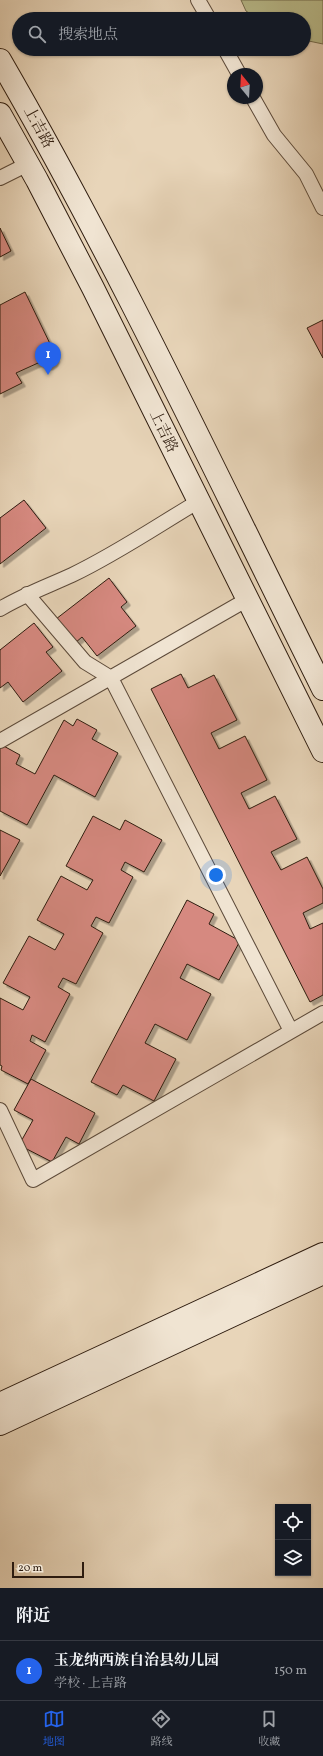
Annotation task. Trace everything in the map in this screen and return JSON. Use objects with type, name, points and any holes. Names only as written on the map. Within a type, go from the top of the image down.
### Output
[{"type":"main road","name":"上吉路","points":[[0,60],[61,166],[118,275],[323,689]]},
{"type":"main road","name":"上吉路","points":[[0,114],[94,288],[323,751]]},
{"type":"main road","points":[[0,1404],[323,1254]]},
{"type":"main road","points":[[0,1424],[323,1273]]},
{"type":"lane","points":[[198,0],[205,12]]},
{"type":"lane","points":[[230,56],[237,68]]},
{"type":"lane","points":[[256,104],[274,135],[306,174],[323,208]]},
{"type":"lane","points":[[0,178],[28,164]]},
{"type":"lane","points":[[0,609],[27,594],[91,564],[199,501]]},
{"type":"lane","points":[[27,594],[85,662],[111,678],[291,1031]]},
{"type":"lane","points":[[0,741],[248,599]]},
{"type":"lane","points":[[0,1110],[33,1180],[323,1013]]},
{"type":"green space","points":[[241,0],[323,0],[323,44],[311,41],[311,12],[246,11]]},
{"type":"building","points":[[0,228],[11,251],[0,257]]},
{"type":"building","points":[[25,292],[56,359],[50,366],[46,367],[38,363],[16,373],[22,383],[0,394],[0,305]]},
{"type":"building","points":[[323,320],[323,358],[307,328]]},
{"type":"building","points":[[24,500],[46,528],[0,564],[0,518]]},
{"type":"building","points":[[109,578],[127,602],[121,607],[136,626],[97,656],[82,637],[75,643],[56,619]]},
{"type":"building","points":[[34,623],[53,647],[46,652],[62,671],[23,702],[8,682],[0,688],[0,650]]},
{"type":"building","points":[[181,674],[188,688],[214,675],[237,720],[211,733],[219,749],[245,736],[267,780],[241,793],[249,809],[275,796],[297,839],[271,852],[281,870],[307,857],[323,889],[323,903],[303,913],[310,929],[323,923],[323,995],[310,1002],[151,689]]},
{"type":"building","points":[[77,719],[97,730],[92,739],[118,753],[95,797],[54,775],[27,825],[0,811],[0,744],[20,755],[16,764],[35,774],[64,720],[73,726]]},
{"type":"building","points":[[93,816],[120,830],[125,820],[162,840],[144,872],[125,862],[121,870],[133,877],[109,923],[96,917],[91,926],[103,933],[76,984],[63,978],[58,987],[70,994],[45,1042],[32,1035],[30,1041],[46,1050],[28,1084],[1,1070],[0,998],[23,1010],[30,997],[3,983],[29,936],[55,950],[64,934],[37,920],[61,876],[87,890],[93,880],[66,866]]},
{"type":"building","points":[[0,830],[20,840],[0,876]]},
{"type":"building","points":[[187,900],[214,914],[209,924],[240,941],[219,980],[187,964],[180,978],[211,994],[187,1040],[155,1024],[145,1043],[176,1059],[154,1101],[123,1085],[117,1095],[91,1082]]},
{"type":"building","points":[[31,1079],[95,1113],[79,1144],[66,1137],[52,1162],[19,1145],[33,1120],[14,1110]]},
{"type":"place","name":"玉龙纳西族自治县幼儿园","points":[[48,375]]}]
